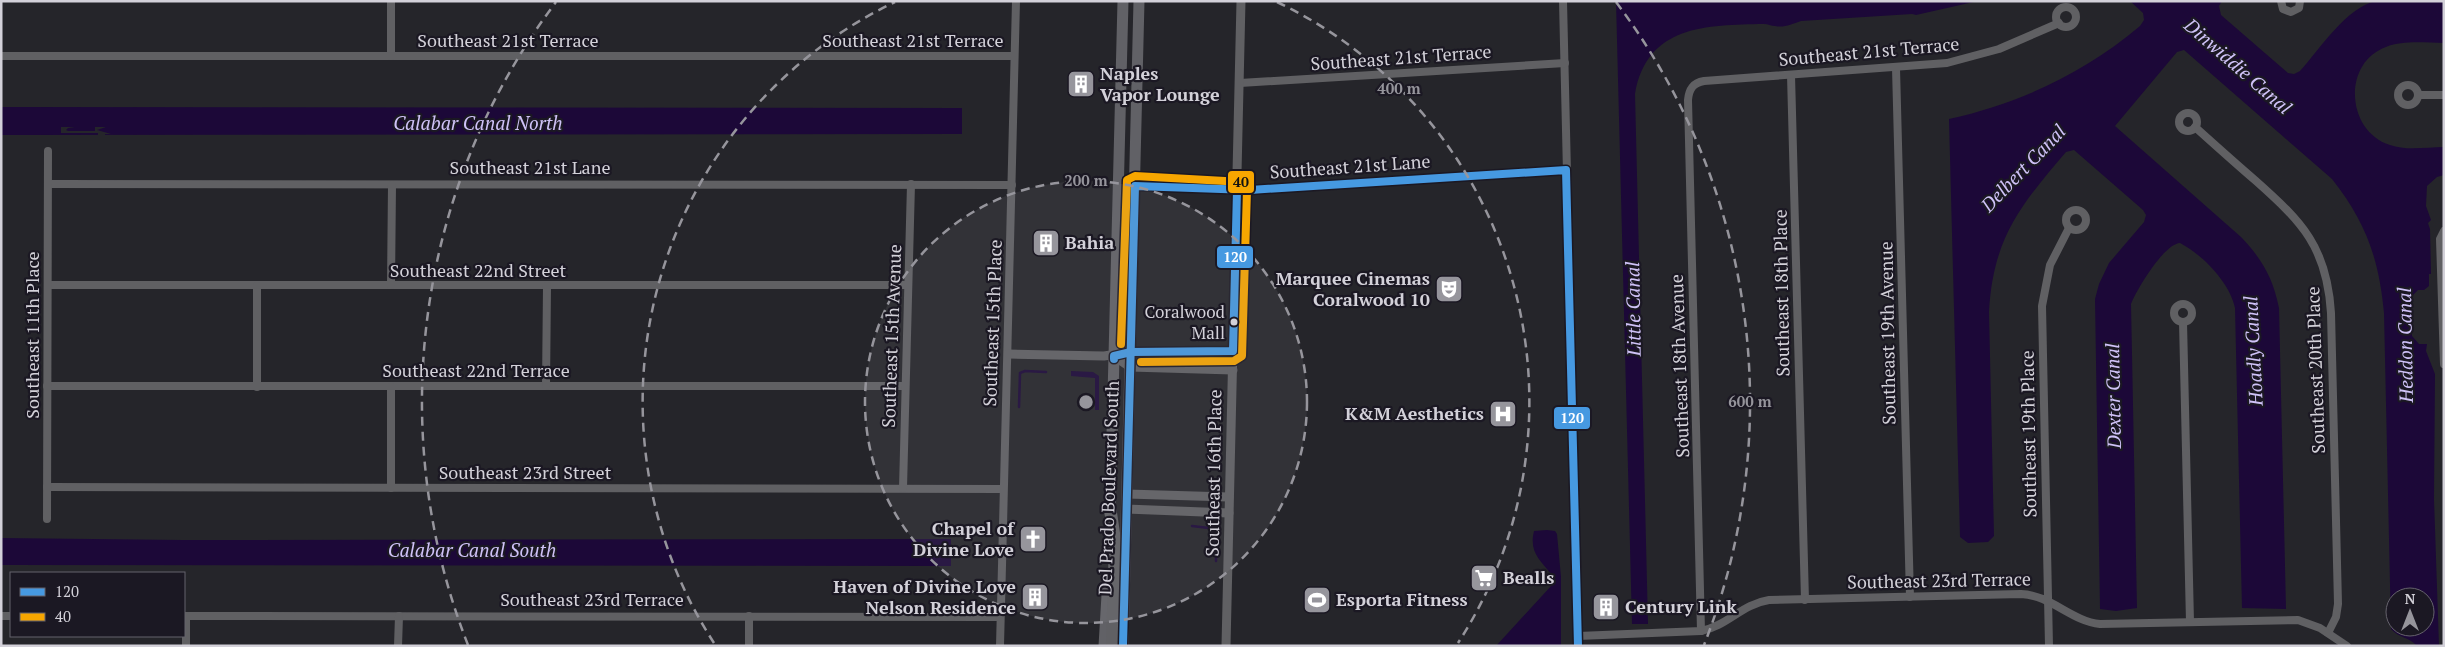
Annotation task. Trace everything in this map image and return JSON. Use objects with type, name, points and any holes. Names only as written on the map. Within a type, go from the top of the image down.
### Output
[{"type":"highway","points":[[1110,506],[1115,540],[1112,646]]},
{"type":"main road","name":"Del Prado Boulevard South","points":[[1104,646],[1110,506],[1123,1]]},
{"type":"main road","points":[[1132,1],[1139,37]]},
{"type":"main road","name":"Del Prado Boulevard South","points":[[1123,646],[1139,1]]},
{"type":"main road","points":[[1121,108],[1127,133],[1126,169],[1130,181],[1135,186]]},
{"type":"street","points":[[391,1],[391,56]]},
{"type":"street","name":"Southeast 15th Place","points":[[1000,646],[1003,488],[1009,354],[1016,1]]},
{"type":"street","name":"Southeast 16th Place","points":[[1226,646],[1242,1]]},
{"type":"street","points":[[1563,1],[1578,646]]},
{"type":"street","points":[[2281,1],[2283,9],[2291,12],[2298,8],[2300,1]]},
{"type":"street","name":"Southeast 21st Terrace","points":[[1688,100],[1691,89],[1700,82],[1948,63],[1982,55],[2010,45],[2058,23]]},
{"type":"street","name":"Southeast 21st Terrace","points":[[1,56],[1014,56]]},
{"type":"street","name":"Southeast 21st Terrace","points":[[1240,83],[1565,63]]},
{"type":"street","name":"Southeast 19th Avenue","points":[[1896,68],[1910,597]]},
{"type":"street","name":"Southeast 18th Place","points":[[1791,75],[1805,600]]},
{"type":"street","points":[[2419,95],[2444,95]]},
{"type":"street","name":"Southeast 18th Avenue","points":[[1688,100],[1702,631]]},
{"type":"street","name":"Southeast 20th Place","points":[[2195,127],[2292,213],[2317,249],[2326,275],[2331,312],[2338,604],[2335,621],[2328,633]]},
{"type":"street","name":"Southeast 11th Place","points":[[48,151],[48,519]]},
{"type":"street","name":"Southeast 21st Lane","points":[[1135,186],[1237,190],[1566,170]]},
{"type":"street","name":"Southeast 21st Lane","points":[[48,184],[1012,185]]},
{"type":"street","points":[[391,285],[392,184]]},
{"type":"street","name":"Southeast 15th Avenue","points":[[903,488],[911,184]]},
{"type":"street","name":"Southeast 19th Place","points":[[2049,646],[2042,306],[2045,282],[2050,265],[2069,228]]},
{"type":"street","points":[[2444,232],[2440,239],[2443,256],[2444,364]]},
{"type":"street","name":"Southeast 22nd Street","points":[[48,285],[908,285]]},
{"type":"street","points":[[257,286],[257,386]]},
{"type":"street","points":[[546,386],[547,286]]},
{"type":"street","points":[[2183,322],[2190,622]]},
{"type":"street","points":[[1009,354],[1114,356],[1131,352],[1233,352]]},
{"type":"street","points":[[1114,356],[1130,367],[1233,370]]},
{"type":"street","name":"Southeast 22nd Terrace","points":[[47,386],[905,386]]},
{"type":"street","points":[[391,387],[391,488]]},
{"type":"street","name":"Southeast 23rd Street","points":[[48,487],[1003,488]]},
{"type":"street","points":[[1127,494],[1229,497]]},
{"type":"street","points":[[1126,509],[1229,513]]},
{"type":"street","name":"Southeast 23rd Terrace","points":[[1578,636],[1702,631],[1719,626],[1743,609],[1758,602],[2020,594],[2033,595],[2078,618],[2095,624],[2292,619],[2309,623],[2347,646]]},
{"type":"street","points":[[185,616],[186,646]]},
{"type":"street","name":"Southeast 23rd Terrace","points":[[185,616],[1000,617]]},
{"type":"street","points":[[398,646],[399,616]]},
{"type":"street","points":[[749,616],[749,646]]},
{"type":"water","name":"Little Canal","points":[[1616,1],[1978,1],[1916,15],[1801,21],[1782,26],[1742,24],[1701,28],[1666,42],[1652,54],[1642,71],[1635,94],[1648,624],[1632,624]]},
{"type":"water","points":[[2130,1],[2222,1],[2219,6],[2221,15],[2288,73],[2294,74],[2300,71],[2345,20],[2355,11],[2366,5],[2377,1],[2444,1],[2444,43],[2400,43],[2386,47],[2372,55],[2362,67],[2356,81],[2355,97],[2358,112],[2365,126],[2375,137],[2396,147],[2444,147],[2444,175],[2437,177],[2427,186],[2426,206],[2431,220],[2428,223],[2430,229],[2431,274],[2429,274],[2429,286],[2424,290],[2418,290],[2411,297],[2412,336],[2419,344],[2427,344],[2426,351],[2435,374],[2434,499],[2439,646],[2417,646],[2403,637],[2435,637],[2435,587],[2390,587],[2384,313],[2379,275],[2369,242],[2354,210],[2332,179],[2184,50],[2177,52],[2115,126],[2241,237],[2261,261],[2270,278],[2279,308],[2286,609],[2242,608],[2235,308],[2228,289],[2214,271],[2198,255],[2180,243],[2166,251],[2159,259],[2145,278],[2131,304],[2137,608],[2116,611],[2100,609],[2095,299],[2099,284],[2109,263],[2144,222],[2146,215],[2143,210],[2074,150],[2066,152],[2022,208],[2011,225],[1996,264],[1989,312],[1994,536],[1988,542],[1968,543],[1960,537],[1949,119],[2026,95],[2074,72],[2119,43],[2140,26],[2144,20],[2143,13]]},
{"type":"water","name":"Calabar Canal North","points":[[1,107],[962,108],[962,134],[1,135]]},
{"type":"water","points":[[1071,371],[1093,372],[1099,376],[1099,410],[1095,410],[1095,378],[1071,376]]},
{"type":"water","points":[[1534,531],[1555,531],[1557,534],[1561,577],[1561,646],[1496,646],[1552,585],[1552,575],[1539,560],[1533,544]]},
{"type":"water","name":"Calabar Canal South","points":[[1,538],[182,540],[951,539],[951,566],[1,565]]},
{"type":"pier","points":[[61,127],[75,127],[68,128],[66,130],[68,131],[95,131],[95,127],[106,127],[97,130],[111,134],[98,136],[98,133],[61,133]]},
{"type":"waterway","points":[[1019,407],[1020,373],[1025,371],[1046,372]]},
{"type":"waterway","points":[[1192,526],[1209,528],[1216,532],[1216,561]]},
{"type":"transit line","name":"120","points":[[1123,646],[1135,186],[1250,190],[1566,170],[1578,646]]},
{"type":"transit line","name":"40","points":[[1121,344],[1127,180],[1135,176],[1243,182],[1247,190],[1242,356],[1234,361],[1141,362]]},
{"type":"transit line","name":"120","points":[[1114,359],[1114,356],[1131,352],[1233,351],[1237,190]]},
{"type":"place","name":"Naples Vapor Lounge","points":[[1081,84]]},
{"type":"place","name":"Bahia","points":[[1046,243]]},
{"type":"place","name":"Marquee Cinemas Coralwood 10","points":[[1449,289]]},
{"type":"place","name":"Coralwood Mall","points":[[1234,322]]},
{"type":"place","name":"K&M Aesthetics","points":[[1503,414]]},
{"type":"place","name":"Chapel of Divine Love","points":[[1033,539]]},
{"type":"place","name":"Bealls","points":[[1484,578]]},
{"type":"place","name":"Haven of Divine Love Nelson Residence","points":[[1035,597]]},
{"type":"place","name":"Esporta Fitness","points":[[1317,600]]},
{"type":"place","name":"Century Link","points":[[1606,607]]},
{"type":"water label","name":"Dinwiddie Canal","points":[[2238,66]]},
{"type":"water label","name":"Delbert Canal","points":[[2023,168]]},
{"type":"water label","name":"Heddon Canal","points":[[2405,345]]},
{"type":"water label","name":"Hoadly Canal","points":[[2253,351]]},
{"type":"water label","name":"Dexter Canal","points":[[2113,396]]}]
